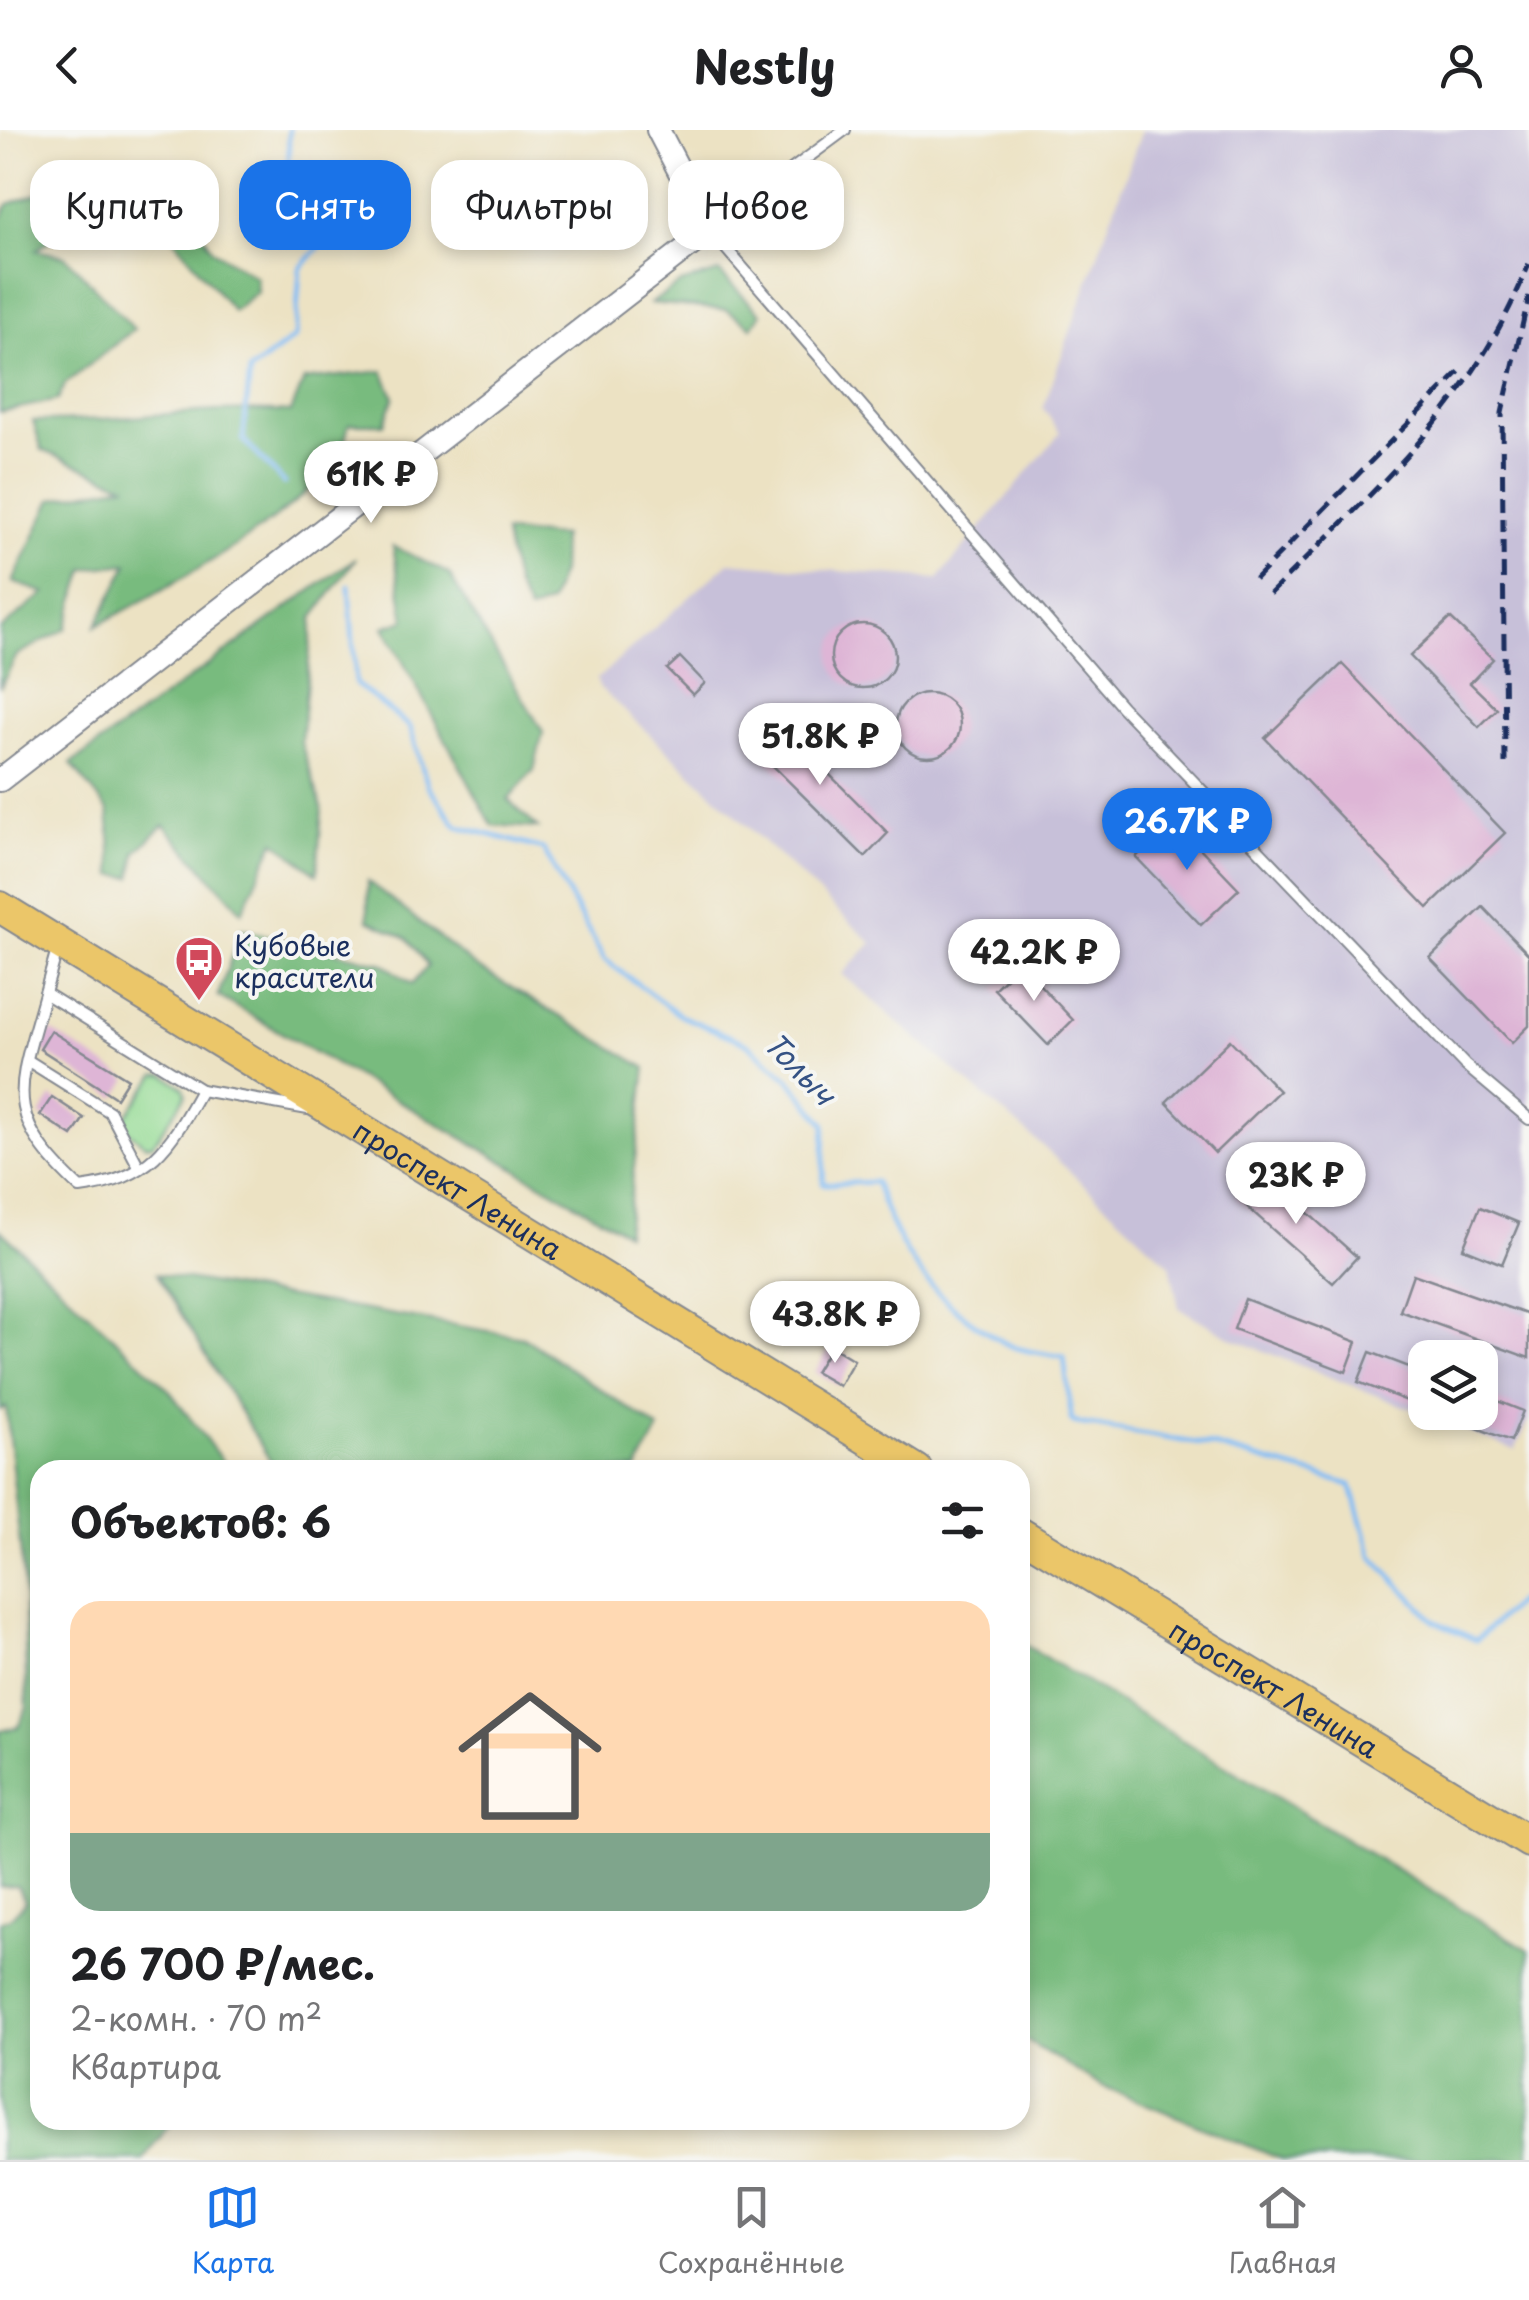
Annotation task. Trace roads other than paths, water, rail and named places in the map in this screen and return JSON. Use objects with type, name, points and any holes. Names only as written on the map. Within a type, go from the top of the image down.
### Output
[{"type":"main road","name":"проспект Ленина","points":[[0,907],[901,1460]]},
{"type":"main road","name":"проспект Ленина","points":[[1030,1539],[1529,1842]]},
{"type":"street","points":[[658,130],[674,160]]},
{"type":"street","points":[[0,780],[684,250]]},
{"type":"lane","points":[[804,160],[845,130]]},
{"type":"lane","points":[[727,250],[1122,707],[1465,1065],[1529,1120]]},
{"type":"lane","points":[[59,944],[27,1060],[22,1112],[49,1159],[80,1188],[118,1182],[171,1145],[201,1090]]},
{"type":"lane","points":[[45,993],[201,1090],[333,1114]]},
{"type":"lane","points":[[27,1060],[110,1112],[139,1168]]},
{"type":"waterway","name":"Толыч","points":[[284,483],[243,439],[250,371],[295,337],[300,269],[330,234],[327,191],[288,176],[289,130]]},
{"type":"waterway","name":"Толыч","points":[[349,586],[356,684],[410,727],[428,786],[457,826],[543,849],[604,959],[681,1016],[746,1043],[789,1079],[825,1124],[823,1184],[875,1182],[908,1255],[957,1311],[1003,1342],[1064,1357],[1072,1422],[1213,1446],[1351,1485],[1372,1556],[1434,1621],[1476,1640],[1529,1592]]},
{"type":"railway","points":[[1270,594],[1384,481],[1450,404],[1506,315],[1529,264]]},
{"type":"railway","points":[[1505,763],[1502,413],[1529,296]]},
{"type":"railway","points":[[1255,579],[1460,371]]},
{"type":"place","name":"Кубовые красители","points":[[199,1002]]}]
